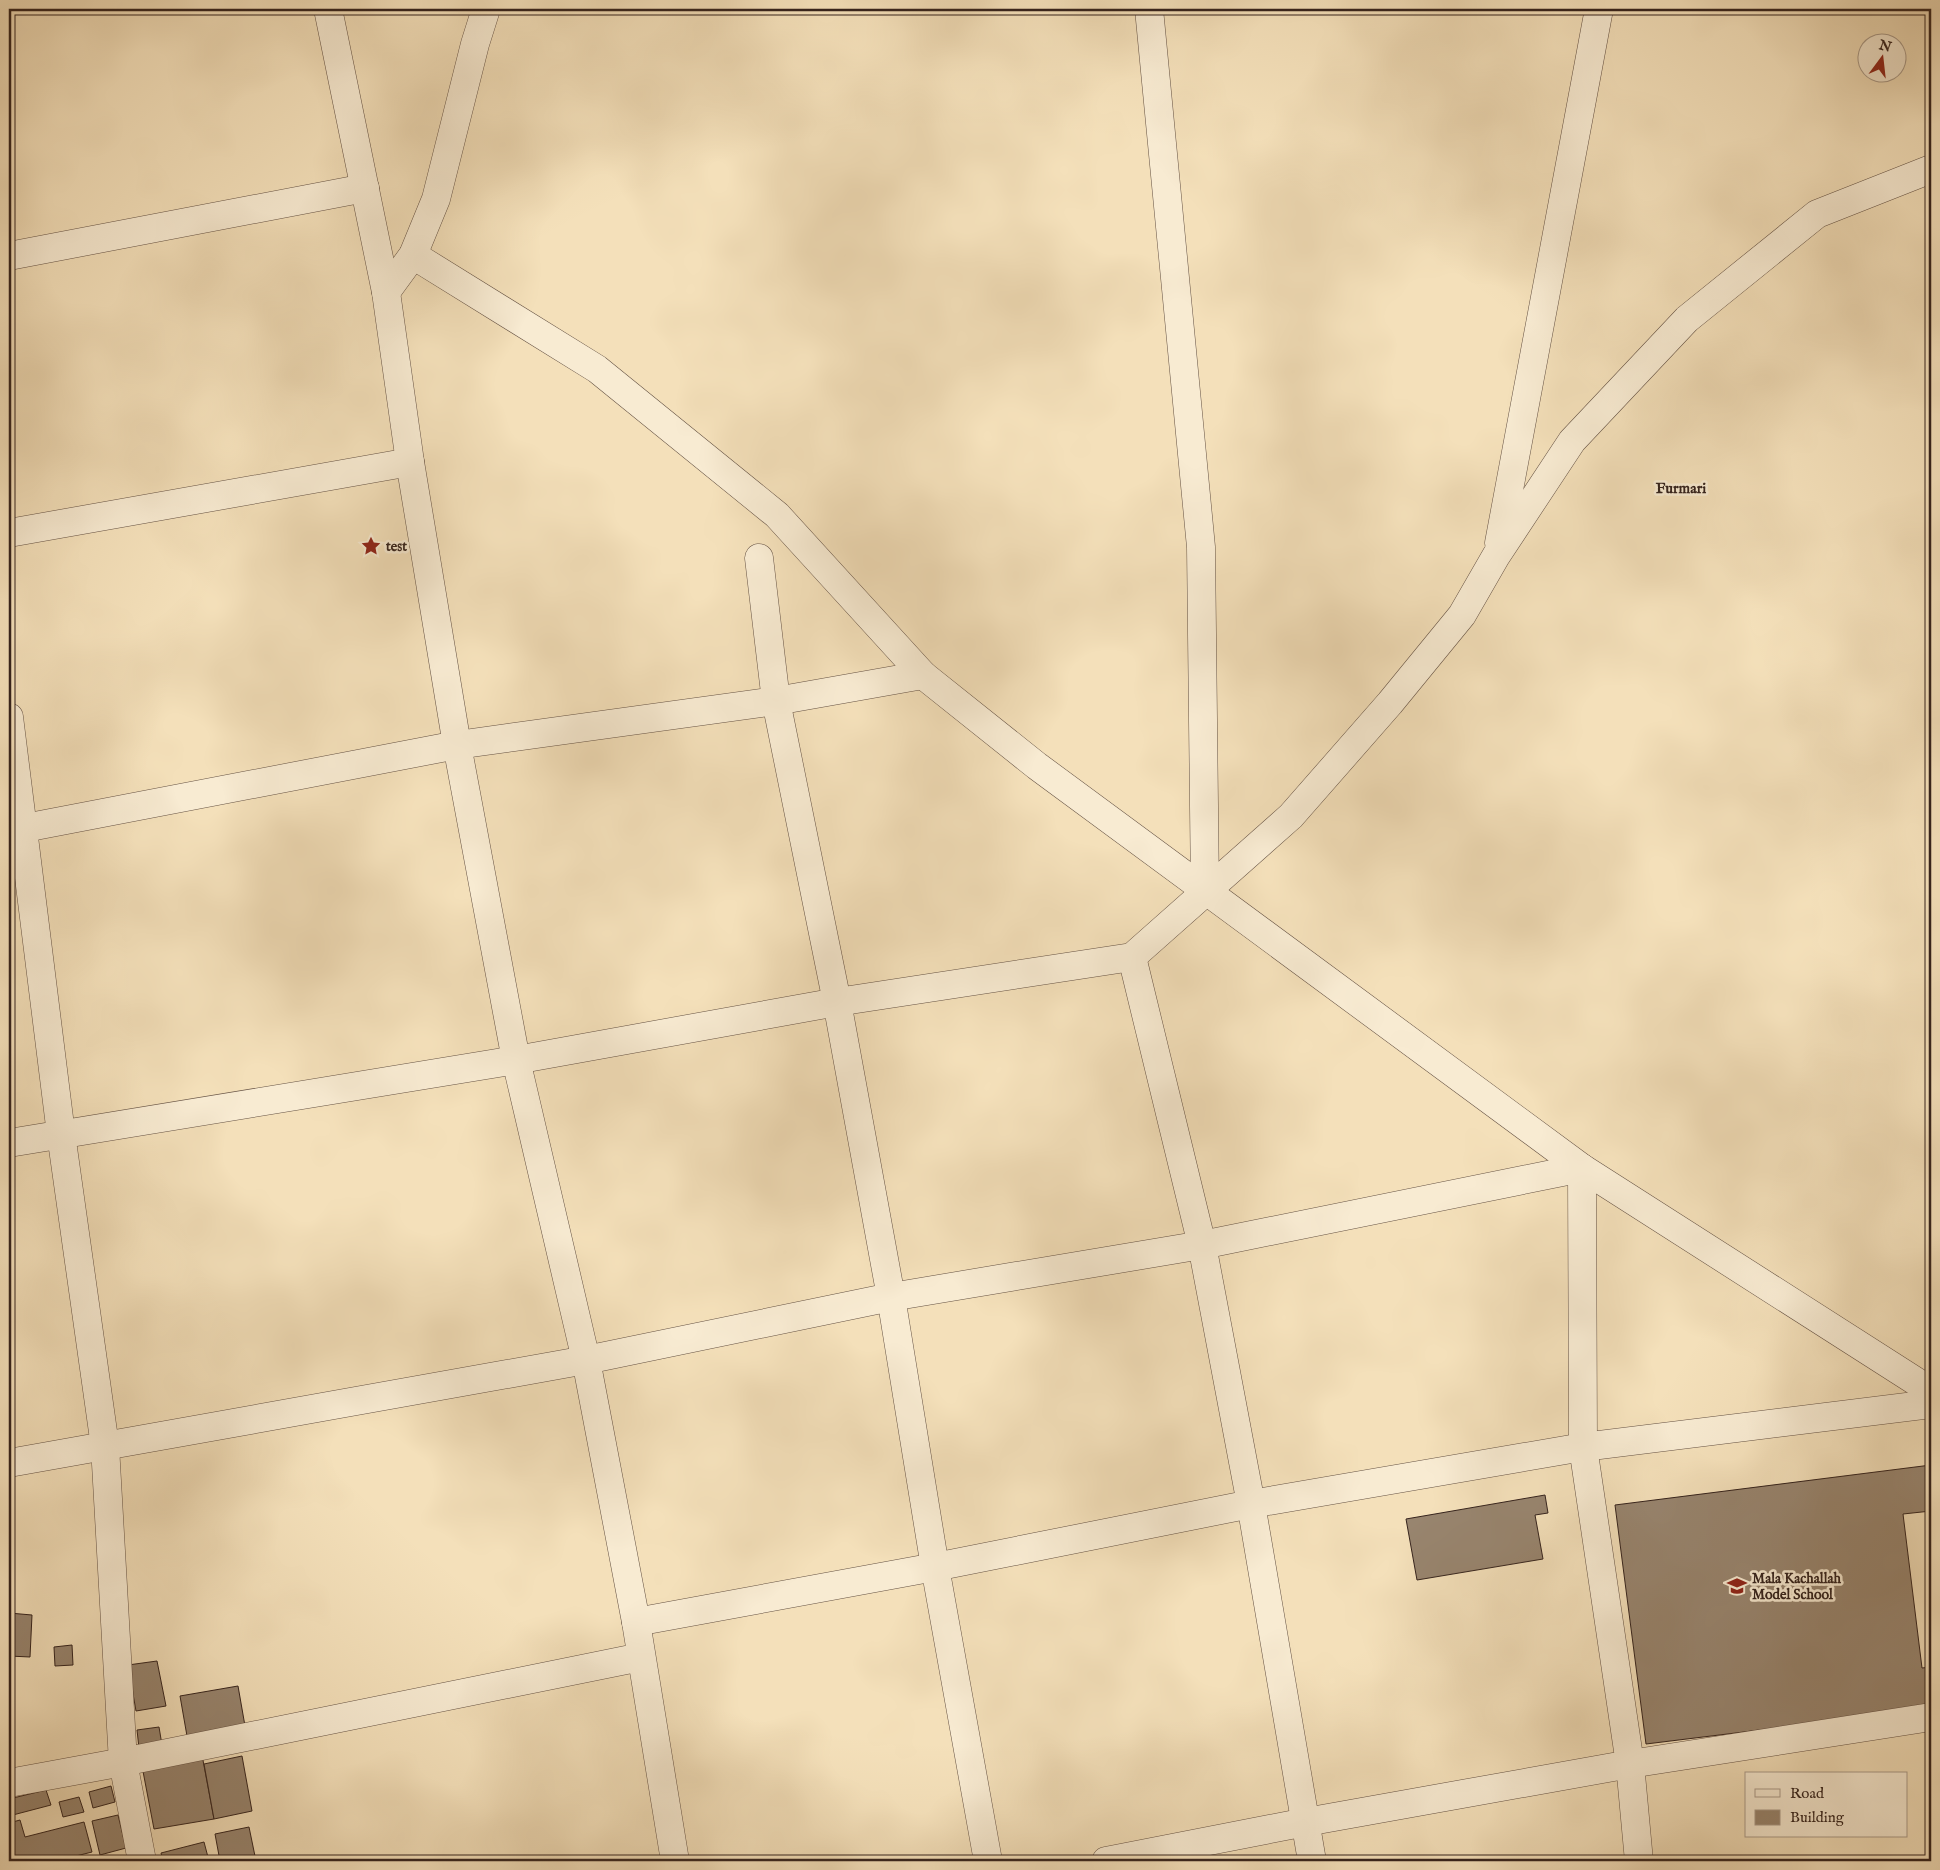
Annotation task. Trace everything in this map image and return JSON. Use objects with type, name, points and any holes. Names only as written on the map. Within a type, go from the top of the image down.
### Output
[{"type":"street","points":[[328,9],[386,292],[410,462],[457,745],[516,1060],[586,1360],[636,1622],[675,1861]]},
{"type":"street","points":[[386,292],[413,255],[436,199],[474,44],[486,9]]},
{"type":"street","points":[[1149,9],[1201,547],[1205,892]]},
{"type":"street","points":[[1496,556],[1599,9]]},
{"type":"street","points":[[9,1143],[516,1060],[837,1002],[1132,957],[1291,816],[1390,703],[1462,615],[1496,556],[1572,441],[1687,319],[1817,214],[1931,169]]},
{"type":"street","points":[[9,256],[364,188]]},
{"type":"street","points":[[413,255],[597,369],[777,515],[923,675],[1037,766],[1205,892],[1582,1168],[1931,1391]]},
{"type":"street","points":[[9,533],[410,462]]},
{"type":"street","points":[[758,558],[776,701],[837,1002],[891,1297],[935,1567],[988,1861]]},
{"type":"street","points":[[16,830],[457,745],[776,701],[923,675]]},
{"type":"street","points":[[9,717],[16,830],[105,1446],[123,1762],[142,1861]]},
{"type":"street","points":[[1132,957],[1202,1245],[1251,1504],[1312,1861]]},
{"type":"street","points":[[9,1463],[586,1360],[891,1297],[1202,1245],[1582,1168]]},
{"type":"street","points":[[1582,1168],[1583,1447],[1630,1764],[1639,1861]]},
{"type":"street","points":[[636,1622],[935,1567],[1251,1504],[1583,1447],[1931,1404]]},
{"type":"street","points":[[9,1783],[123,1762],[641,1657]]},
{"type":"street","points":[[1106,1861],[1306,1822],[1630,1764],[1931,1717]]},
{"type":"building","points":[[1931,1465],[1931,1511],[1903,1514],[1922,1668],[1931,1667],[1931,1709],[1646,1744],[1615,1505]]},
{"type":"building","points":[[1545,1495],[1548,1513],[1535,1515],[1543,1559],[1417,1580],[1406,1519]]},
{"type":"building","points":[[9,1613],[32,1615],[30,1657],[9,1656]]},
{"type":"building","points":[[72,1645],[73,1665],[55,1666],[54,1647]]},
{"type":"building","points":[[157,1661],[166,1706],[136,1711],[128,1665]]},
{"type":"building","points":[[238,1686],[245,1726],[187,1736],[180,1696]]},
{"type":"building","points":[[159,1727],[162,1745],[139,1748],[137,1730]]},
{"type":"building","points":[[202,1755],[214,1819],[154,1829],[142,1766]]},
{"type":"building","points":[[242,1756],[252,1811],[214,1819],[204,1764]]},
{"type":"building","points":[[111,1786],[115,1802],[93,1808],[89,1792]]},
{"type":"building","points":[[46,1790],[51,1805],[9,1816],[9,1799]]},
{"type":"building","points":[[79,1797],[84,1812],[63,1817],[59,1802]]},
{"type":"building","points":[[118,1815],[126,1848],[100,1855],[92,1821]]},
{"type":"building","points":[[20,1820],[25,1837],[84,1822],[92,1852],[56,1861],[14,1861],[9,1841],[9,1823]]},
{"type":"building","points":[[249,1827],[256,1861],[220,1861],[215,1834]]},
{"type":"building","points":[[204,1842],[209,1861],[163,1861],[161,1853]]},
{"type":"place","name":"test","points":[[371,546]]},
{"type":"place","name":"Mala Kachallah Model School","points":[[1737,1586]]},
{"type":"district","name":"Furmari","points":[[1681,488]]}]
